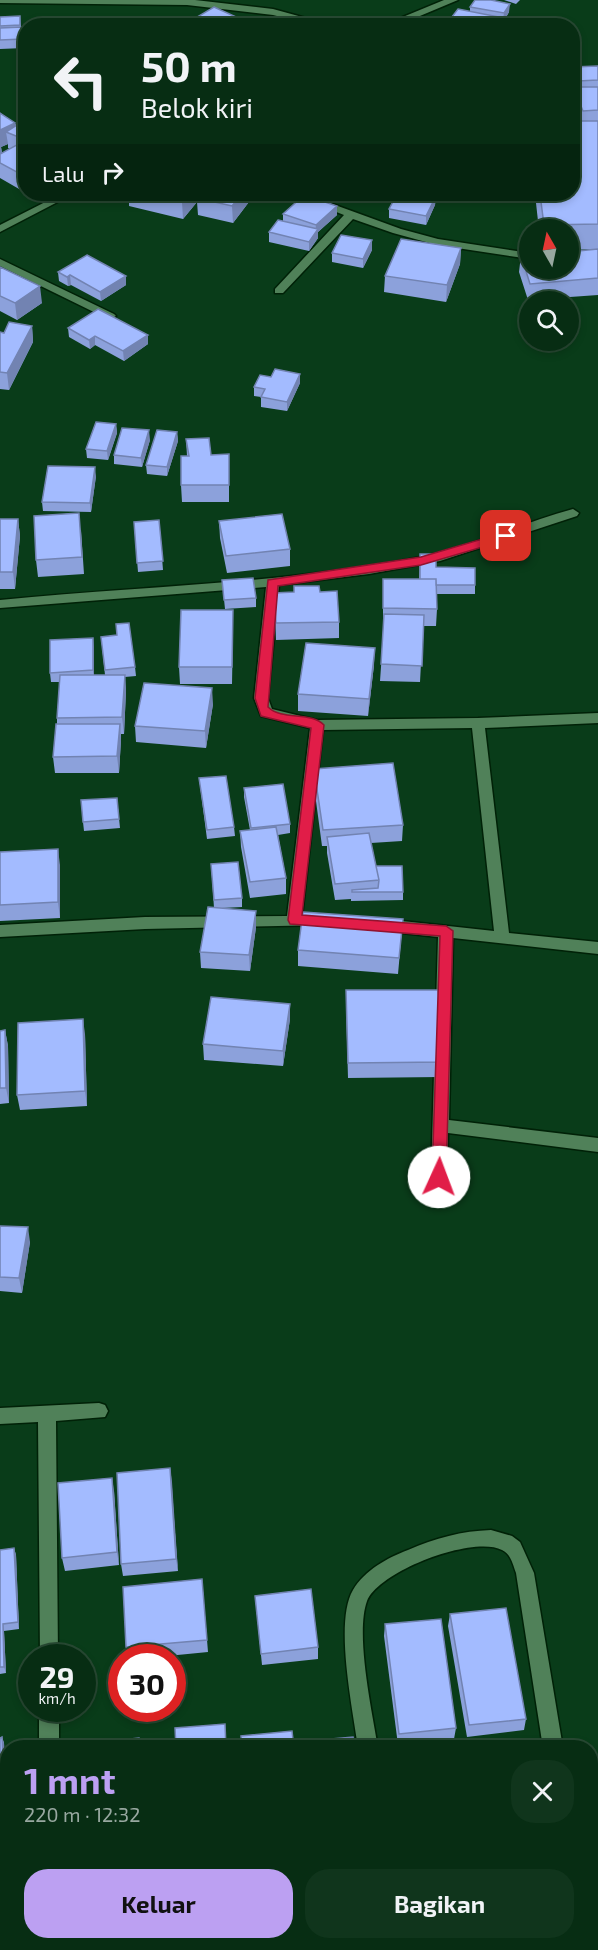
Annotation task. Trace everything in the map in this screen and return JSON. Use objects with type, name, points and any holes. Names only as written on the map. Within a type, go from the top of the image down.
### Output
[{"type":"street","points":[[0,0],[187,2],[273,12],[297,18]]},
{"type":"street","points":[[407,18],[453,0]]},
{"type":"street","points":[[0,229],[54,201]]},
{"type":"street","points":[[317,201],[397,231],[437,242],[519,254]]},
{"type":"street","points":[[279,291],[352,213]]},
{"type":"street","points":[[0,262],[110,316]]},
{"type":"street","points":[[0,604],[273,583],[421,561],[461,551],[573,513]]},
{"type":"street","points":[[273,583],[261,698],[262,707],[266,713],[317,725],[478,723],[598,718]]},
{"type":"street","points":[[478,723],[502,938]]},
{"type":"street","points":[[294,920],[317,725]]},
{"type":"street","points":[[0,931],[145,923],[294,920],[342,922]]},
{"type":"street","points":[[366,923],[598,948]]},
{"type":"street","points":[[439,1177],[446,931]]},
{"type":"street","points":[[441,1126],[598,1145]]},
{"type":"street","points":[[0,1416],[99,1411]]},
{"type":"street","points":[[47,1414],[50,1644]]},
{"type":"street","points":[[367,1740],[354,1623],[360,1596],[375,1578],[396,1563],[437,1546],[488,1540],[506,1542],[517,1551],[525,1573],[553,1740]]},
{"type":"street","points":[[49,1722],[49,1740]]},
{"type":"building","points":[[475,0],[491,0],[510,4],[504,13],[470,7]]},
{"type":"building","points":[[214,7],[238,18],[195,18]]},
{"type":"building","points":[[458,9],[504,18],[451,18]]},
{"type":"building","points":[[20,16],[20,18],[18,18],[18,25],[0,26],[0,17]]},
{"type":"building","points":[[18,27],[18,39],[0,40],[0,28]]},
{"type":"building","points":[[598,66],[598,80],[580,81],[580,67]]},
{"type":"building","points":[[580,87],[598,87],[598,110],[583,111],[580,104]]},
{"type":"building","points":[[0,113],[15,123],[0,130]]},
{"type":"building","points":[[580,121],[598,121],[598,224],[579,224],[579,219],[543,219],[541,201],[580,201]]},
{"type":"building","points":[[18,124],[18,137],[6,132]]},
{"type":"building","points":[[18,144],[18,173],[0,163],[0,154]]},
{"type":"building","points":[[210,201],[236,201],[232,206]]},
{"type":"building","points":[[297,201],[322,201],[337,206],[316,225],[283,214]]},
{"type":"building","points":[[393,201],[434,201],[426,216],[389,209]]},
{"type":"building","points":[[278,220],[318,229],[309,242],[269,232]]},
{"type":"building","points":[[341,235],[372,240],[363,259],[332,253]]},
{"type":"building","points":[[401,239],[461,248],[447,285],[385,276]]},
{"type":"building","points":[[598,249],[598,278],[530,284],[528,279],[579,279],[579,251]]},
{"type":"building","points":[[87,255],[126,276],[100,292],[70,275],[67,277],[58,272]]},
{"type":"building","points":[[0,267],[40,286],[15,303],[0,296]]},
{"type":"building","points":[[98,309],[148,335],[123,351],[95,336],[89,340],[68,328]]},
{"type":"building","points":[[9,322],[32,326],[7,373],[0,372],[0,332],[4,333]]},
{"type":"building","points":[[275,369],[300,374],[287,402],[261,397],[265,389],[254,387],[260,375],[271,377]]},
{"type":"building","points":[[96,422],[116,424],[107,451],[86,449]]},
{"type":"building","points":[[122,428],[149,430],[141,458],[114,455]]},
{"type":"building","points":[[157,430],[177,432],[167,467],[146,465]]},
{"type":"building","points":[[209,438],[211,455],[229,454],[229,485],[181,485],[181,456],[189,456],[186,439]]},
{"type":"building","points":[[48,466],[95,467],[90,503],[42,502]]},
{"type":"building","points":[[79,513],[82,557],[36,560],[34,516]]},
{"type":"building","points":[[282,514],[290,549],[226,556],[219,521]]},
{"type":"building","points":[[0,519],[18,519],[13,572],[0,572]]},
{"type":"building","points":[[159,520],[163,561],[137,563],[134,522]]},
{"type":"building","points":[[420,554],[436,554],[436,567],[475,568],[475,585],[436,585],[436,579],[420,579]]},
{"type":"building","points":[[253,578],[256,598],[224,600],[222,580]]},
{"type":"building","points":[[383,579],[436,579],[437,609],[383,608]]},
{"type":"building","points":[[294,586],[319,586],[320,592],[337,591],[339,622],[276,623],[274,593],[294,592]]},
{"type":"building","points":[[181,610],[233,610],[232,667],[179,667]]},
{"type":"building","points":[[384,614],[424,615],[422,666],[381,664]]},
{"type":"building","points":[[129,623],[135,667],[105,670],[101,637],[117,635],[116,624]]},
{"type":"building","points":[[93,638],[93,670],[50,673],[50,640]]},
{"type":"building","points":[[306,643],[375,648],[369,699],[298,694]]},
{"type":"building","points":[[60,675],[125,675],[122,717],[57,718]]},
{"type":"building","points":[[144,683],[212,688],[205,731],[135,726]]},
{"type":"building","points":[[56,724],[120,724],[117,756],[53,757]]},
{"type":"building","points":[[393,763],[403,825],[323,830],[314,769]]},
{"type":"building","points":[[226,776],[234,827],[207,830],[199,778]]},
{"type":"building","points":[[283,784],[290,824],[251,828],[244,788]]},
{"type":"building","points":[[117,798],[119,819],[83,822],[81,800]]},
{"type":"building","points":[[276,827],[286,878],[250,882],[240,831]]},
{"type":"building","points":[[369,833],[379,880],[335,884],[327,837]]},
{"type":"building","points":[[58,849],[58,902],[0,905],[0,852]]},
{"type":"building","points":[[238,862],[242,898],[214,900],[211,864]]},
{"type":"building","points":[[376,866],[402,866],[403,892],[352,892],[352,890],[378,888]]},
{"type":"building","points":[[208,907],[256,911],[249,955],[200,952]]},
{"type":"building","points":[[303,912],[403,919],[399,958],[298,950]]},
{"type":"building","points":[[346,990],[438,990],[443,1062],[348,1063]]},
{"type":"building","points":[[211,997],[290,1004],[283,1051],[203,1044]]},
{"type":"building","points":[[83,1019],[85,1091],[17,1095],[18,1023]]},
{"type":"building","points":[[5,1030],[6,1088],[0,1088],[0,1031]]},
{"type":"building","points":[[0,1226],[28,1227],[19,1278],[0,1277]]},
{"type":"building","points":[[170,1468],[176,1559],[121,1564],[117,1473]]},
{"type":"building","points":[[112,1478],[117,1552],[62,1558],[58,1483]]},
{"type":"building","points":[[14,1548],[18,1622],[3,1624],[4,1667],[0,1667],[0,1550]]},
{"type":"building","points":[[202,1579],[207,1640],[126,1644],[123,1587]]},
{"type":"building","points":[[311,1589],[318,1647],[261,1654],[255,1596]]},
{"type":"building","points":[[506,1608],[526,1719],[469,1725],[450,1614]]},
{"type":"building","points":[[441,1619],[456,1728],[399,1734],[385,1624]]},
{"type":"building","points":[[225,1724],[226,1740],[176,1740],[175,1728]]},
{"type":"building","points":[[292,1731],[293,1740],[241,1740],[241,1736]]},
{"type":"building","points":[[353,1737],[354,1740],[320,1740]]},
{"type":"route","points":[[439,1177],[446,931],[366,923],[294,920],[317,725],[275,716],[266,713],[262,707],[273,583],[421,561],[506,536]]}]
